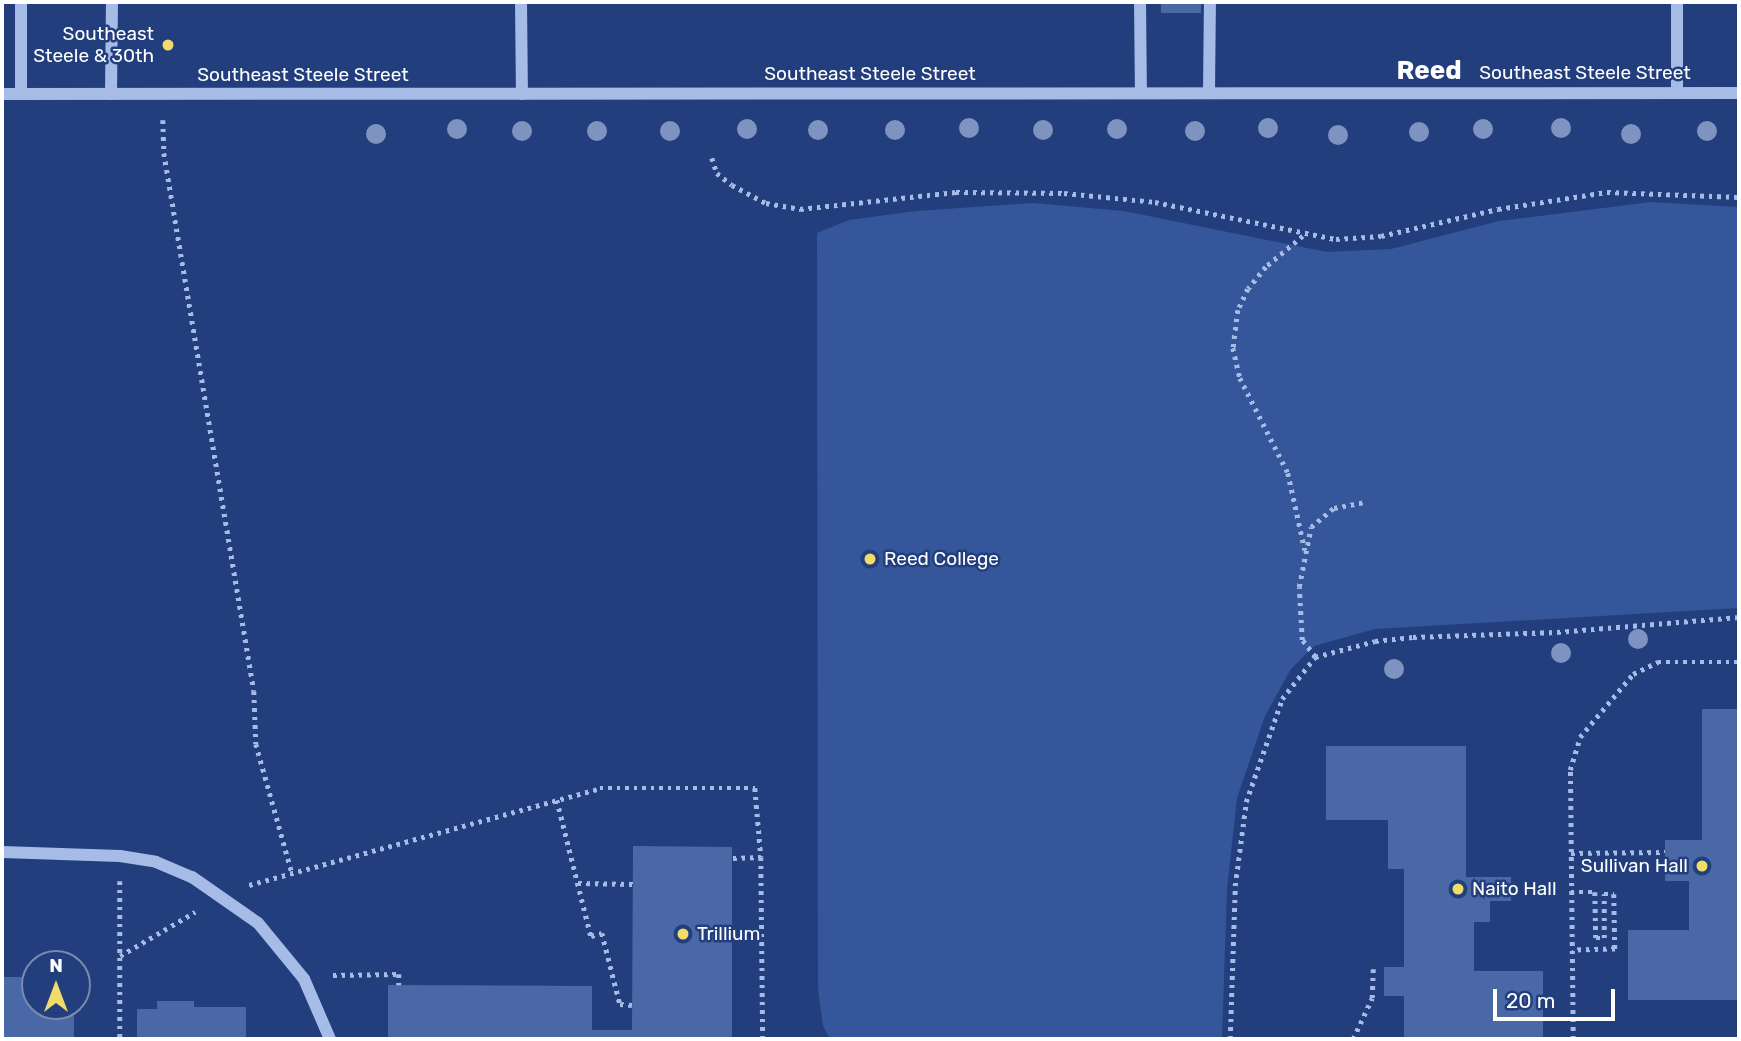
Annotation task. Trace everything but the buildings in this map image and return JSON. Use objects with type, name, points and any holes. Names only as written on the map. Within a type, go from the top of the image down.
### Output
[{"type":"street","points":[[21,2],[21,94]]},
{"type":"street","points":[[111,94],[112,2]]},
{"type":"street","points":[[521,2],[522,94]]},
{"type":"street","points":[[1140,2],[1141,92]]},
{"type":"street","points":[[1209,92],[1210,2]]},
{"type":"street","points":[[1677,2],[1677,93]]},
{"type":"street","name":"Southeast Steele Street","points":[[2,94],[1739,93]]},
{"type":"street","points":[[2,852],[120,856],[156,862],[223,896],[258,923],[304,979],[330,1039]]},
{"type":"path","points":[[163,95],[164,153],[254,691],[256,744],[292,873]]},
{"type":"path","points":[[712,158],[717,173],[732,185],[766,203],[800,209],[956,192],[1064,193],[1155,202],[1303,236],[1381,236],[1497,209],[1607,192],[1739,197]]},
{"type":"path","points":[[1303,236],[1266,267],[1248,289],[1238,310],[1233,348],[1240,379],[1291,482],[1305,550]]},
{"type":"path","points":[[1315,657],[1302,640],[1299,587],[1311,527],[1334,508],[1364,502]]},
{"type":"path","points":[[1230,1039],[1235,886],[1247,802],[1282,699],[1315,657],[1375,641],[1413,637],[1557,632],[1739,618]]},
{"type":"path","points":[[1573,1039],[1570,770],[1580,737],[1633,674],[1658,662],[1739,662]]},
{"type":"path","points":[[120,956],[223,896],[292,873],[600,788],[755,788],[761,857],[763,1039]]},
{"type":"path","points":[[557,800],[591,936],[602,933],[620,1004],[632,1005]]},
{"type":"path","points":[[1571,853],[1665,852]]},
{"type":"path","points":[[120,856],[120,1039]]},
{"type":"path","points":[[733,858],[761,857]]},
{"type":"path","points":[[578,883],[633,884]]},
{"type":"path","points":[[1571,892],[1595,892],[1596,938],[1604,938],[1604,894],[1614,894],[1615,949],[1572,950]]},
{"type":"path","points":[[1353,1039],[1372,998],[1373,969]]},
{"type":"path","points":[[304,979],[399,974],[399,985]]},
{"type":"path","points":[[246,1039],[263,1039]]},
{"type":"shaded area","points":[[1651,202],[1739,207],[1739,608],[1375,629],[1314,646],[1291,669],[1265,716],[1237,798],[1227,889],[1222,1039],[830,1039],[823,1026],[818,989],[817,233],[849,220],[916,211],[1033,203],[1124,211],[1327,252],[1391,249],[1499,221]]},
{"type":"place","name":"Southeast Steele & 30th","points":[[168,45]]},
{"type":"place","name":"Reed College","points":[[870,559]]},
{"type":"place","name":"Sullivan Hall","points":[[1702,866]]},
{"type":"place","name":"Naito Hall","points":[[1458,889]]},
{"type":"place","name":"Trillium","points":[[683,934]]},
{"type":"district","name":"Reed","points":[[1429,71]]}]
